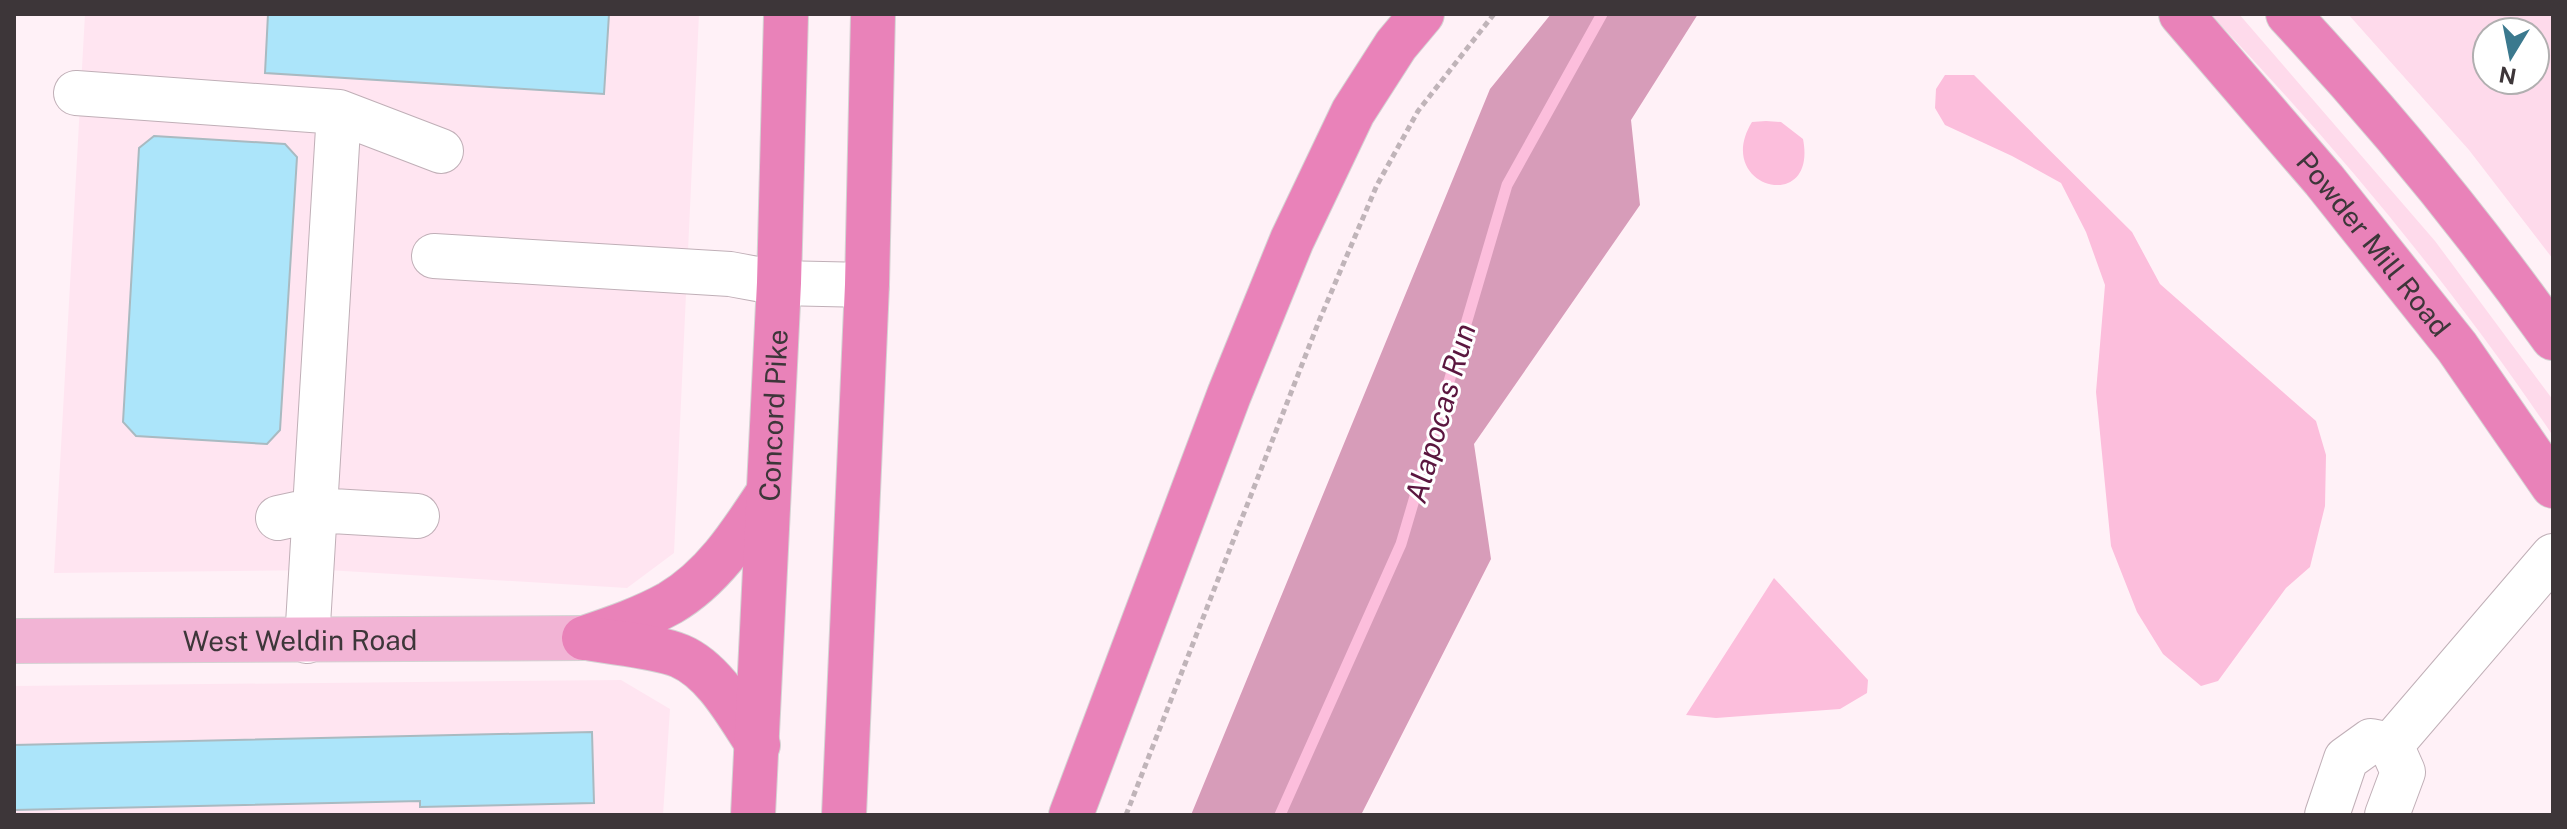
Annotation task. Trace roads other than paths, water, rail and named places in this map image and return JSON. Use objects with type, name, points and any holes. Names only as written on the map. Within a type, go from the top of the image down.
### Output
[{"type":"highway","name":"Concord Pike","points":[[753,815],[779,283],[786,14]]},
{"type":"highway","points":[[844,815],[867,285],[873,14]]},
{"type":"highway","points":[[1071,815],[1229,395],[1292,240],[1353,112],[1396,45],[1422,14]]},
{"type":"highway","name":"Powder Mill Road","points":[[2181,14],[2324,180],[2457,347],[2553,486]]},
{"type":"highway","points":[[2288,14],[2376,111],[2505,270],[2553,338]]},
{"type":"highway","points":[[584,638],[641,617],[692,588],[734,544],[769,492]]},
{"type":"highway","points":[[584,638],[681,656],[726,695],[758,745]]},
{"type":"main road","name":"West Weldin Road","points":[[14,641],[584,638]]},
{"type":"street","points":[[76,93],[339,112],[441,151]]},
{"type":"street","points":[[307,641],[297,514],[339,112]]},
{"type":"street","points":[[434,256],[730,274],[779,283],[867,285]]},
{"type":"street","points":[[297,514],[417,516]]},
{"type":"street","points":[[2391,745],[2553,556]]},
{"type":"street","points":[[2327,815],[2346,759],[2371,741],[2391,745]]},
{"type":"street","points":[[2387,815],[2403,772],[2391,745]]},
{"type":"waterway","name":"Alapocas Run","points":[[1280,815],[1401,544],[1507,185],[1602,14]]}]
